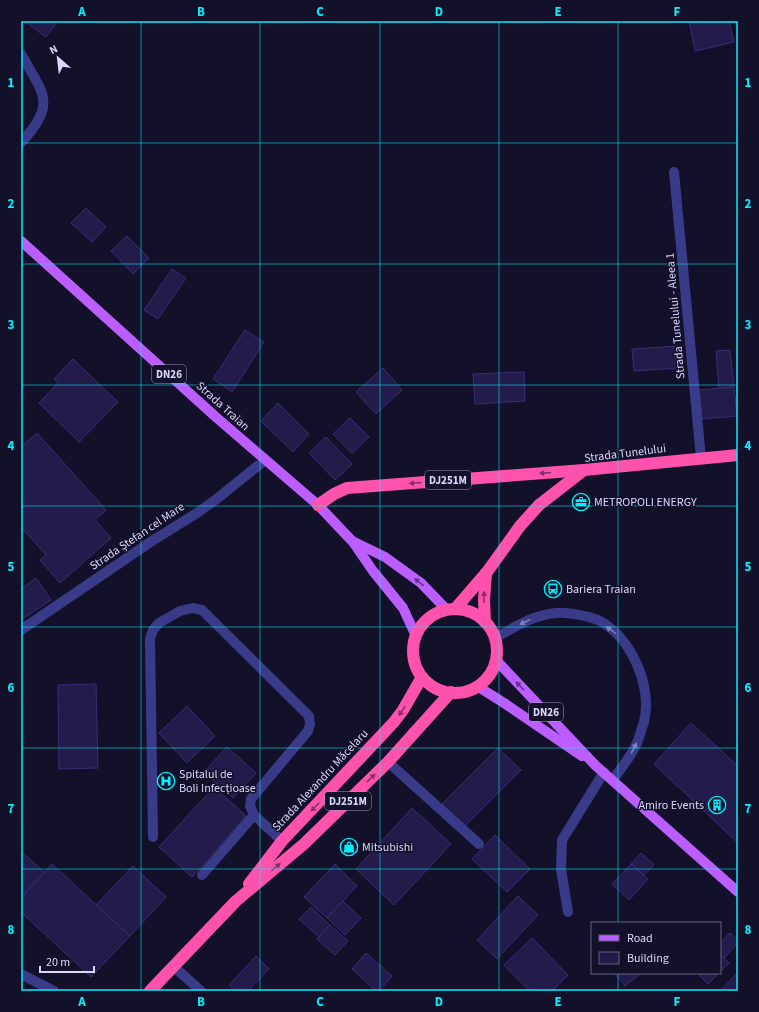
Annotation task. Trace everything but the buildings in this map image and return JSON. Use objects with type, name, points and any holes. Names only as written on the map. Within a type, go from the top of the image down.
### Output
[{"type":"highway","name":"Strada Tunelului","points":[[451,609],[486,572],[520,526],[539,505],[584,470],[738,455]]},
{"type":"highway","name":"DJ251M","points":[[318,505],[334,494],[347,488],[584,470]]},
{"type":"highway","points":[[485,622],[484,600],[486,572]]},
{"type":"highway","points":[[451,609],[472,612],[485,622],[495,638],[497,649],[496,660],[492,670],[477,686],[464,691],[451,692],[440,690],[430,685],[422,677],[414,658],[413,647],[416,636],[423,624],[434,615],[451,609]]},
{"type":"highway","name":"Strada Alexandru Măcelaru","points":[[236,901],[282,841],[394,722],[403,710],[422,677]]},
{"type":"highway","name":"Strada Alexandru Măcelaru","points":[[150,991],[236,901],[304,844],[388,762],[451,692]]},
{"type":"main road","name":"Strada Traian","points":[[21,241],[265,460],[318,505],[353,542],[373,571],[403,608],[416,636]]},
{"type":"main road","name":"Strada Traian","points":[[353,542],[385,557],[421,583],[451,609]]},
{"type":"main road","name":"DN26","points":[[496,660],[595,765]]},
{"type":"main road","name":"DN26","points":[[477,686],[604,772],[738,892]]},
{"type":"street","points":[[21,54],[41,88],[44,101],[41,118],[21,143]]},
{"type":"street","name":"Strada Tunelului - Aleea 1","points":[[674,172],[701,458]]},
{"type":"street","name":"Strada Ștefan cel Mare","points":[[21,630],[152,541],[197,513],[265,460]]},
{"type":"street","points":[[153,837],[150,639],[158,622],[180,611],[193,608],[202,610],[309,716],[310,724],[308,731],[251,799],[250,806],[254,815],[282,841]]},
{"type":"street","points":[[495,638],[538,616],[558,613],[578,615],[598,620],[615,632],[628,648],[636,663],[643,681],[646,700],[644,720],[635,747],[612,780]]},
{"type":"street","points":[[388,762],[479,844]]},
{"type":"street","points":[[568,912],[561,869],[562,840],[604,772]]},
{"type":"street","points":[[202,875],[254,815]]},
{"type":"street","points":[[173,966],[201,991]]},
{"type":"street","points":[[21,974],[54,991]]},
{"type":"place","name":"METROPOLI ENERGY","points":[[581,502]]},
{"type":"place","name":"Bariera Traian","points":[[553,589]]},
{"type":"place","name":"Spitalul de Boli Infecțioase","points":[[166,781]]},
{"type":"place","name":"Amiro Events","points":[[717,805]]},
{"type":"place","name":"Mitsubishi","points":[[349,847]]}]
